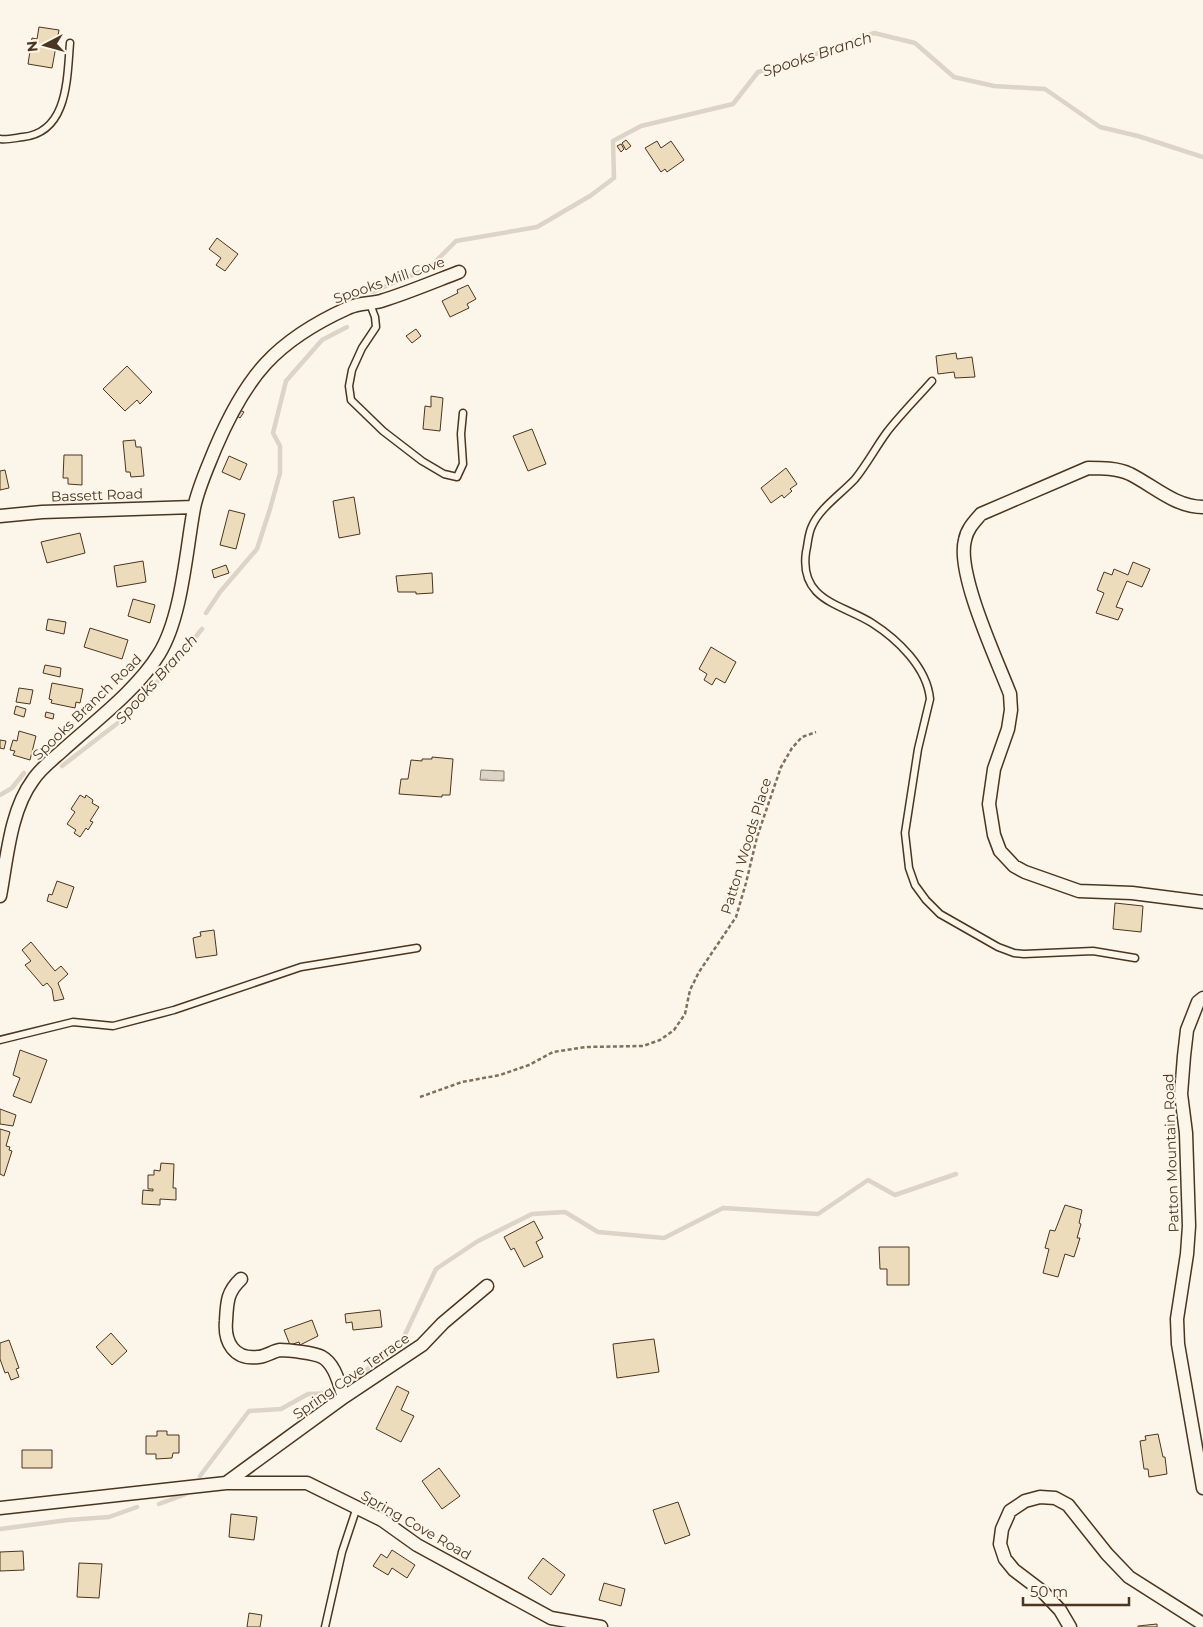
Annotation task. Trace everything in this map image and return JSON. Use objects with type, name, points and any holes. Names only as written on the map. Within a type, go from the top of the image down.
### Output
[{"type":"street","name":"Spooks Mill Cove","points":[[194,507],[198,492],[220,438],[237,403],[263,365],[276,352],[319,322],[351,306],[370,304],[403,294],[459,272]]},
{"type":"street","points":[[1203,508],[1176,502],[1128,474],[1106,468],[1088,468],[981,514],[970,526],[964,540],[963,557],[972,595],[1010,694],[1011,710],[1008,729],[994,769],[989,804],[994,835],[1000,851],[1014,866],[1025,872],[1079,891],[1132,893],[1203,902]]},
{"type":"street","name":"Bassett Road","points":[[0,516],[42,512],[194,507]]},
{"type":"street","name":"Spooks Branch Road","points":[[0,896],[16,816],[32,780],[136,684],[151,667],[165,645],[173,622],[184,571],[194,507]]},
{"type":"street","name":"Patton Mountain Road","points":[[1203,998],[1198,1002],[1187,1030],[1184,1056],[1181,1094],[1186,1133],[1189,1226],[1187,1254],[1177,1319],[1178,1344],[1203,1488]]},
{"type":"street","points":[[241,1279],[232,1288],[227,1304],[225,1324],[228,1345],[240,1355],[258,1357],[280,1350],[322,1357],[332,1366],[344,1397]]},
{"type":"street","name":"Spring Cove Terrace","points":[[226,1483],[344,1397],[422,1345],[443,1323],[487,1286]]},
{"type":"street","name":"Spring Cove Road","points":[[0,1508],[226,1483],[307,1483],[382,1520],[417,1545],[552,1623],[601,1627]]},
{"type":"street","points":[[1070,1627],[1060,1610],[1043,1592],[1014,1570],[1005,1559],[1000,1544],[1002,1529],[1010,1512],[1025,1501],[1040,1497],[1055,1498],[1068,1505],[1129,1577],[1203,1624]]},
{"type":"lane","points":[[0,138],[36,136],[56,118],[66,91],[70,43]]},
{"type":"lane","points":[[370,304],[375,317],[376,328],[362,348],[352,370],[349,386],[351,400],[383,431],[422,461],[444,474],[457,477],[463,464],[461,434],[463,414]]},
{"type":"lane","points":[[932,381],[888,432],[856,478],[818,517],[812,526],[806,556],[806,571],[811,585],[816,591],[834,605],[858,615],[884,631],[897,643],[923,674],[929,691],[930,699],[918,749],[905,833],[907,857],[912,876],[921,894],[932,908],[1005,950],[1024,954],[1093,951],[1135,958]]},
{"type":"lane","points":[[0,1040],[73,1022],[113,1026],[174,1010],[301,967],[417,948]]},
{"type":"lane","points":[[325,1627],[342,1552],[356,1507]]},
{"type":"path","name":"Patton Woods Place","points":[[420,1097],[462,1082],[500,1075],[529,1065],[553,1052],[586,1047],[642,1046],[660,1040],[674,1030],[685,1014],[690,990],[699,972],[736,918],[760,828],[781,767],[792,748],[802,736],[816,732]]},
{"type":"water","points":[[481,770],[504,771],[504,781],[480,780]]},
{"type":"building","points":[[39,27],[59,30],[52,68],[28,64],[32,38],[37,39]]},
{"type":"building","points":[[626,140],[631,146],[626,150],[622,143]]},
{"type":"building","points":[[657,141],[661,148],[671,141],[684,160],[667,172],[665,169],[661,172],[645,148]]},
{"type":"building","points":[[621,144],[624,149],[621,152],[617,146]]},
{"type":"building","points":[[217,238],[238,254],[225,271],[216,265],[221,258],[209,249]]},
{"type":"building","points":[[468,285],[476,299],[467,304],[469,308],[450,317],[442,301],[458,293],[457,290]]},
{"type":"building","points":[[416,329],[421,336],[412,343],[406,336]]},
{"type":"building","points":[[956,353],[957,359],[972,357],[975,377],[955,378],[954,372],[938,374],[936,356]]},
{"type":"building","points":[[127,366],[152,392],[140,404],[137,400],[125,411],[103,389]]},
{"type":"building","points":[[431,396],[443,398],[440,431],[423,429],[425,406],[431,407]]},
{"type":"building","points":[[240,410],[244,412],[240,418],[237,416]]},
{"type":"building","points":[[532,429],[546,464],[528,471],[513,436]]},
{"type":"building","points":[[135,440],[136,447],[141,447],[144,476],[131,477],[130,472],[126,472],[123,441]]},
{"type":"building","points":[[64,455],[82,455],[82,485],[68,484],[68,478],[63,478]]},
{"type":"building","points":[[229,456],[247,464],[240,480],[222,472]]},
{"type":"building","points":[[786,468],[797,484],[790,489],[792,491],[784,498],[782,495],[771,503],[761,488]]},
{"type":"building","points":[[5,470],[9,488],[0,490],[0,471]]},
{"type":"building","points":[[354,497],[360,534],[339,538],[333,501]]},
{"type":"building","points":[[229,510],[245,514],[236,549],[220,545]]},
{"type":"building","points":[[80,533],[85,553],[47,563],[41,542]]},
{"type":"building","points":[[143,561],[146,582],[117,587],[114,566]]},
{"type":"building","points":[[1133,562],[1150,569],[1142,587],[1127,581],[1116,607],[1123,609],[1118,620],[1096,613],[1104,593],[1097,590],[1104,572],[1112,575],[1114,569],[1128,575]]},
{"type":"building","points":[[226,565],[229,573],[214,578],[212,570]]},
{"type":"building","points":[[432,573],[433,593],[398,592],[396,576]]},
{"type":"building","points":[[133,599],[155,605],[150,623],[128,616]]},
{"type":"building","points":[[48,619],[66,622],[64,634],[46,630]]},
{"type":"building","points":[[90,628],[128,640],[122,659],[84,647]]},
{"type":"building","points":[[711,647],[736,662],[725,683],[716,678],[712,685],[704,680],[707,674],[699,669]]},
{"type":"building","points":[[45,665],[61,668],[60,677],[43,673]]},
{"type":"building","points":[[52,683],[83,689],[80,703],[76,702],[75,708],[51,703],[52,700],[49,699]]},
{"type":"building","points":[[19,688],[33,690],[30,704],[16,702]]},
{"type":"building","points":[[16,706],[26,709],[24,717],[14,714]]},
{"type":"building","points":[[46,712],[54,714],[53,719],[45,717]]},
{"type":"building","points":[[19,731],[36,736],[30,760],[13,755],[15,751],[10,750],[13,740],[17,741]]},
{"type":"building","points":[[0,740],[6,741],[4,749],[0,748]]},
{"type":"building","points":[[432,757],[453,759],[450,795],[442,795],[442,797],[399,794],[401,779],[408,779],[411,760],[422,761],[422,759],[432,759]]},
{"type":"building","points":[[80,795],[85,798],[86,795],[93,800],[92,803],[99,807],[90,821],[93,822],[88,830],[86,828],[80,837],[74,833],[76,830],[67,824],[75,812],[71,809]]},
{"type":"building","points":[[57,881],[74,887],[67,908],[47,901],[49,894],[52,895]]},
{"type":"building","points":[[1115,903],[1143,906],[1141,932],[1113,929]]},
{"type":"building","points":[[214,930],[217,955],[196,958],[193,938],[201,936],[200,932]]},
{"type":"building","points":[[31,942],[55,971],[61,966],[68,974],[58,983],[64,999],[54,1001],[52,989],[47,983],[43,986],[25,965],[31,961],[22,950]]},
{"type":"building","points":[[20,1050],[47,1060],[31,1103],[13,1096],[20,1078],[13,1075]]},
{"type":"building","points":[[0,1109],[16,1115],[13,1126],[0,1124]]},
{"type":"building","points":[[0,1129],[10,1132],[6,1146],[10,1147],[9,1150],[12,1151],[4,1176],[0,1174]]},
{"type":"building","points":[[161,1163],[174,1164],[173,1188],[176,1188],[176,1200],[160,1199],[160,1205],[142,1204],[143,1190],[153,1191],[153,1189],[148,1189],[148,1175],[154,1175],[154,1170],[160,1171]]},
{"type":"building","points":[[1065,1205],[1082,1210],[1077,1238],[1080,1238],[1074,1257],[1065,1254],[1058,1277],[1043,1273],[1049,1249],[1045,1248],[1050,1230],[1055,1231]]},
{"type":"building","points":[[534,1221],[543,1238],[536,1242],[543,1257],[524,1267],[514,1248],[511,1250],[504,1237]]},
{"type":"building","points":[[879,1247],[909,1247],[909,1285],[887,1285],[887,1269],[880,1269]]},
{"type":"building","points":[[380,1310],[382,1327],[353,1330],[352,1322],[346,1323],[345,1314]]},
{"type":"building","points":[[312,1320],[318,1336],[300,1345],[299,1342],[290,1345],[284,1330]]},
{"type":"building","points":[[111,1333],[127,1351],[112,1365],[96,1347]]},
{"type":"building","points":[[654,1339],[659,1372],[617,1378],[613,1344]]},
{"type":"building","points":[[9,1340],[19,1368],[16,1369],[19,1377],[11,1380],[8,1372],[5,1373],[0,1359],[0,1343]]},
{"type":"building","points":[[397,1386],[409,1392],[401,1410],[414,1416],[401,1442],[376,1429]]},
{"type":"building","points":[[157,1431],[167,1431],[167,1435],[179,1435],[179,1453],[173,1453],[172,1458],[156,1459],[156,1454],[146,1454],[146,1436],[157,1436]]},
{"type":"building","points":[[1158,1434],[1163,1457],[1165,1457],[1167,1474],[1149,1477],[1148,1469],[1144,1469],[1140,1441],[1146,1440],[1145,1436]]},
{"type":"building","points":[[22,1450],[52,1450],[52,1468],[22,1468]]},
{"type":"building","points":[[439,1468],[460,1496],[442,1509],[422,1481]]},
{"type":"building","points":[[678,1502],[690,1535],[665,1544],[653,1510]]},
{"type":"building","points":[[231,1514],[257,1517],[254,1540],[229,1537]]},
{"type":"building","points":[[392,1550],[415,1565],[407,1578],[392,1568],[388,1575],[373,1566],[381,1554],[387,1558]]},
{"type":"building","points":[[23,1551],[24,1570],[0,1571],[0,1552]]},
{"type":"building","points":[[543,1558],[565,1575],[551,1595],[528,1578]]},
{"type":"building","points":[[79,1563],[102,1564],[99,1598],[77,1597]]},
{"type":"building","points":[[604,1583],[625,1589],[621,1606],[599,1600]]},
{"type":"building","points":[[249,1613],[262,1615],[260,1627],[247,1627]]},
{"type":"building","points":[[1157,1624],[1157,1627],[1138,1627],[1138,1626]]},
{"type":"waterway","name":"Spooks Branch","points":[[372,292],[429,268],[456,241],[537,227],[590,196],[614,178],[613,141],[641,126],[733,104],[758,72],[802,59],[874,33],[915,43],[954,77],[994,86],[1045,89],[1100,127],[1138,136],[1203,157]]},
{"type":"waterway","name":"Spooks Branch","points":[[206,613],[220,592],[257,549],[280,473],[280,446],[273,433],[286,381],[322,340],[347,327]]},
{"type":"waterway","name":"Spooks Branch","points":[[62,766],[123,719],[173,665],[202,629]]},
{"type":"waterway","name":"Spooks Branch","points":[[0,795],[12,788],[24,773]]},
{"type":"waterway","points":[[348,1384],[401,1343],[436,1269],[478,1241],[532,1214],[565,1212],[598,1232],[664,1238],[723,1208],[818,1214],[868,1180],[895,1195],[956,1174]]},
{"type":"waterway","points":[[200,1476],[249,1411],[281,1409],[308,1394],[335,1393]]},
{"type":"waterway","points":[[159,1504],[186,1494]]},
{"type":"waterway","points":[[0,1529],[68,1520],[109,1517],[137,1507]]}]
